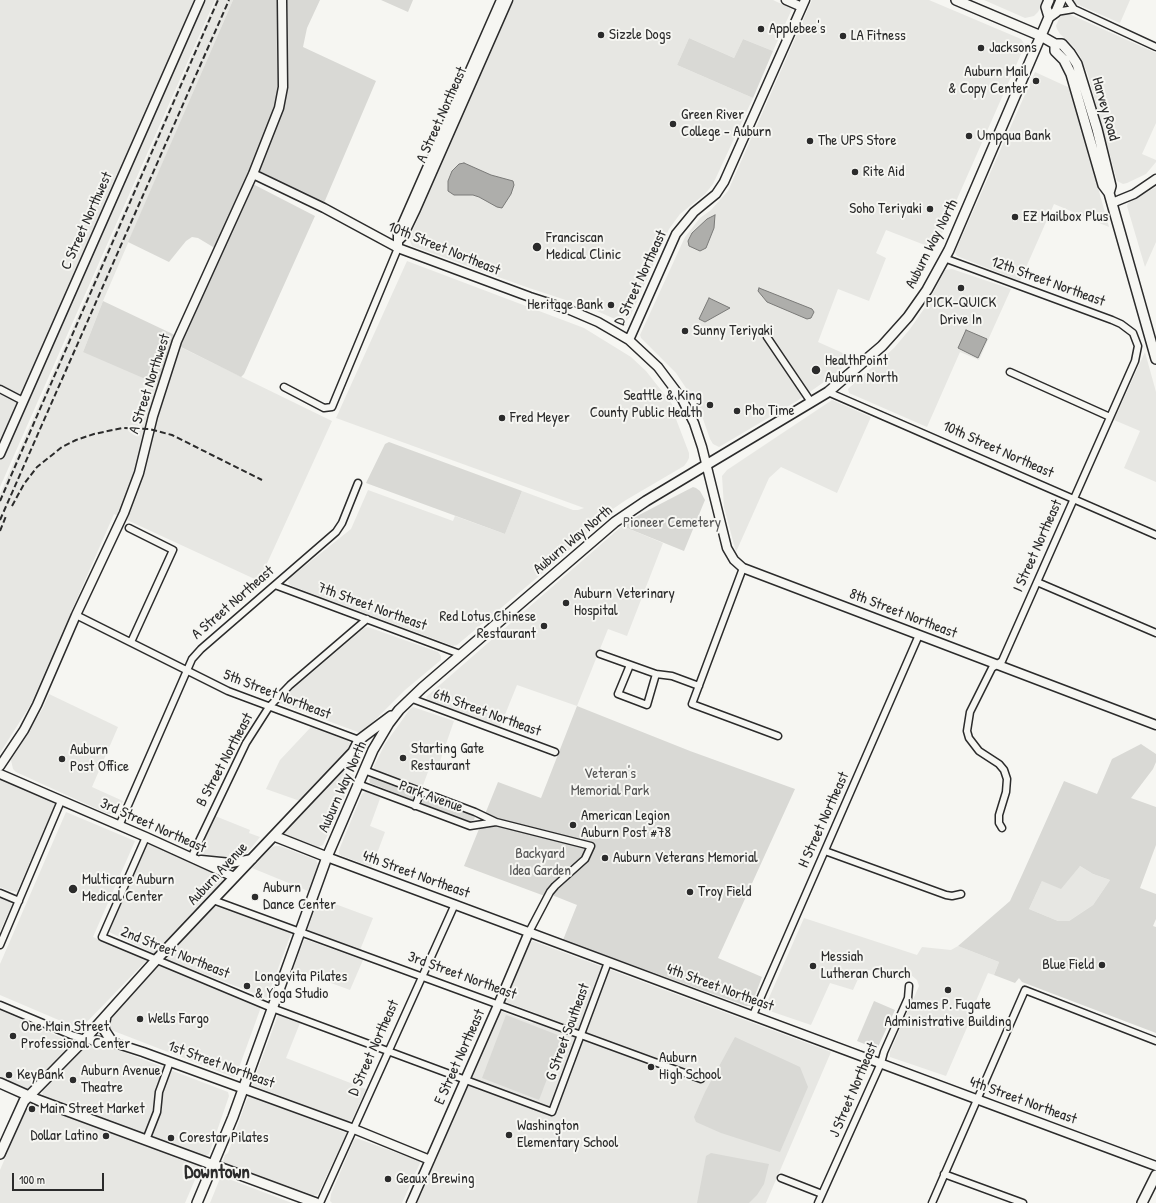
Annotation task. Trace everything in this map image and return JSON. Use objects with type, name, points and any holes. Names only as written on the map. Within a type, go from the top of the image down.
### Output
[{"type":"main road","name":"Harvey Road","points":[[956,0],[1041,36],[1055,44],[1062,44],[1070,53],[1077,64],[1097,129],[1111,186],[1109,193]]},
{"type":"main road","name":"Auburn Way North","points":[[1050,0],[1046,7],[1052,14]]},
{"type":"main road","name":"Auburn Way North","points":[[197,1203],[214,1166],[328,857],[364,770],[380,736],[410,698],[623,516],[828,392],[882,346],[908,317],[927,290],[944,258],[1041,36],[1061,0]]},
{"type":"main road","name":"Harvey Road","points":[[1055,44],[1055,51],[1068,66],[1103,185],[1109,193],[1153,337],[1156,359]]},
{"type":"main road","points":[[1080,106],[1083,104],[1085,105],[1091,124],[1097,129]]},
{"type":"main road","points":[[359,740],[399,710]]},
{"type":"main road","name":"Auburn Avenue","points":[[0,1154],[24,1101],[85,1039],[156,960],[353,752],[359,740]]},
{"type":"main road","name":"4th Street Northeast","points":[[274,836],[328,857]]},
{"type":"main road","points":[[106,1016],[104,1027],[105,1031],[113,1043]]},
{"type":"main road","points":[[0,1083],[29,1096],[316,1203]]},
{"type":"main road","points":[[1142,1203],[1156,1175]]},
{"type":"street","name":"C Street Northwest","points":[[0,454],[200,0]]},
{"type":"street","name":"A Street Northwest","points":[[0,766],[24,730],[38,705],[76,615],[130,498],[139,473],[153,416],[177,341],[253,174],[279,108],[283,87],[282,0]]},
{"type":"street","name":"A Street Northeast","points":[[399,244],[398,234],[501,0]]},
{"type":"street","name":"A Street Northeast","points":[[284,387],[324,408],[332,407],[399,244],[416,209],[508,0]]},
{"type":"street","points":[[786,0],[804,3]]},
{"type":"street","points":[[1068,0],[1074,9],[1156,47]]},
{"type":"street","name":"D Street Northeast","points":[[629,340],[676,234],[694,212],[716,194],[724,182],[804,3]]},
{"type":"street","points":[[1052,14],[1074,9]]},
{"type":"street","name":"10th Street Northeast","points":[[253,174],[399,244],[530,297],[570,310],[598,322],[629,340],[658,367],[682,399],[694,423],[707,466]]},
{"type":"street","points":[[1112,203],[1134,194],[1156,179]]},
{"type":"street","name":"12th Street Northeast","points":[[944,258],[1112,320],[1128,329],[1133,333],[1136,339]]},
{"type":"street","points":[[767,337],[811,402]]},
{"type":"street","name":"I Street Northeast","points":[[1002,828],[999,823],[998,815],[1006,792],[1007,779],[1004,770],[999,764],[975,747],[969,738],[967,731],[970,712],[992,668],[1002,661],[1135,361],[1138,346],[1136,339]]},
{"type":"street","points":[[1010,372],[1110,416]]},
{"type":"street","points":[[0,389],[23,401]]},
{"type":"street","name":"10th Street Northeast","points":[[828,392],[1156,535]]},
{"type":"street","name":"8th Street Northeast","points":[[707,466],[727,548],[734,560],[743,568],[1156,726]]},
{"type":"street","name":"A Street Northeast","points":[[119,826],[192,659],[201,649],[336,532],[342,522],[358,483]]},
{"type":"street","points":[[129,528],[173,550],[131,642]]},
{"type":"street","points":[[743,568],[692,704],[778,736]]},
{"type":"street","points":[[1037,582],[1156,633]]},
{"type":"street","name":"7th Street Northeast","points":[[275,585],[460,654]]},
{"type":"street","name":"5th Street Northeast","points":[[76,615],[228,691],[359,740]]},
{"type":"street","name":"B Street Northeast","points":[[191,858],[239,756],[269,707],[290,685],[366,619]]},
{"type":"street","name":"H Street Northeast","points":[[752,1015],[920,635]]},
{"type":"street","points":[[600,654],[656,674],[672,676],[700,686]]},
{"type":"street","points":[[630,665],[618,694],[647,705],[656,674]]},
{"type":"street","name":"6th Street Northeast","points":[[410,698],[555,752]]},
{"type":"street","name":"Park Avenue","points":[[364,770],[475,812],[496,822],[591,846]]},
{"type":"street","name":"3rd Street Northeast","points":[[0,774],[61,802],[146,837],[234,878]]},
{"type":"street","name":"Park Avenue","points":[[358,784],[470,826],[496,822]]},
{"type":"street","points":[[415,806],[421,792]]},
{"type":"street","points":[[0,946],[61,802]]},
{"type":"street","name":"2nd Street Northeast","points":[[146,837],[102,937],[272,1008],[552,1112]]},
{"type":"street","name":"E Street Northeast","points":[[411,1203],[529,932],[550,892],[585,859],[591,846]]},
{"type":"street","points":[[825,851],[946,895],[952,896],[961,894]]},
{"type":"street","name":"4th Street Northeast","points":[[328,857],[1156,1166]]},
{"type":"street","points":[[191,858],[231,863],[252,859]]},
{"type":"street","points":[[0,893],[19,901]]},
{"type":"street","name":"3rd Street Northeast","points":[[213,900],[701,1079]]},
{"type":"street","name":"D Street Northeast","points":[[320,1203],[421,976],[455,904]]},
{"type":"street","name":"G Street Southeast","points":[[552,1112],[608,962]]},
{"type":"street","name":"J Street Northeast","points":[[818,1203],[881,1063],[884,1052],[908,998],[909,986]]},
{"type":"street","points":[[932,1203],[1025,990],[1156,1041]]},
{"type":"street","name":"1st Street Northeast","points":[[0,1005],[70,1035],[113,1043],[170,1062],[354,1129],[430,1160]]},
{"type":"street","points":[[146,1140],[157,1112],[159,1092],[170,1062]]},
{"type":"street","points":[[944,1174],[1024,1203]]},
{"type":"street","points":[[782,1178],[822,1194]]},
{"type":"shaded area","points":[[0,0],[215,0],[0,487]]},
{"type":"shaded area","points":[[216,0],[233,0],[103,301],[83,352],[172,343],[332,421],[259,581],[114,514],[31,704],[0,753],[0,494]]},
{"type":"shaded area","points":[[514,0],[773,0],[792,9],[773,51],[743,39],[734,58],[689,38],[677,65],[753,98],[713,184],[705,194],[680,214],[669,229],[630,317],[624,323],[590,308],[412,246],[409,239]]},
{"type":"shaded area","points":[[812,0],[929,0],[1021,39],[1025,45],[935,249],[886,230],[876,253],[886,258],[869,301],[838,289],[818,342],[854,358],[831,377],[797,401],[719,447],[713,444],[710,439],[694,400],[676,373],[641,338],[640,335],[685,237],[700,218],[711,210],[728,191]]},
{"type":"shaded area","points":[[984,0],[1044,0],[1038,12],[1034,16],[1025,18]]},
{"type":"shaded area","points":[[1072,0],[1130,0],[1120,23],[1072,2]]},
{"type":"shaded area","points":[[1067,13],[1156,53],[1156,123],[1142,154],[1156,160],[1156,162],[1146,174],[1127,183],[1123,184],[1117,181],[1088,75],[1080,56],[1074,47],[1060,34],[1057,29],[1056,26],[1060,16]]},
{"type":"shaded area","points":[[1035,72],[1070,88],[1109,227],[1054,204],[1020,281],[957,256],[955,252]]},
{"type":"shaded area","points":[[464,163],[491,175],[513,181],[514,185],[511,194],[502,208],[473,195],[454,195],[448,191],[448,181],[452,171],[459,164]]},
{"type":"shaded area","points":[[1156,187],[1156,242],[1145,267],[1127,206],[1128,203]]},
{"type":"shaded area","points":[[715,215],[714,228],[706,248],[700,251],[689,246],[688,241],[692,233],[707,219]]},
{"type":"shaded area","points":[[407,261],[584,328],[631,357],[646,371],[672,404],[689,453],[689,458],[684,466],[603,515],[602,519],[564,555],[457,645],[453,646],[294,587],[289,584],[288,581],[351,529],[368,490],[453,521],[455,516],[505,534],[522,491],[573,510],[584,508],[336,418]]},
{"type":"shaded area","points":[[952,269],[1011,289],[979,360],[960,352],[927,427],[849,393],[848,389],[894,348],[910,329],[928,303],[945,270]]},
{"type":"shaded area","points":[[759,288],[812,309],[814,312],[811,318],[807,319],[767,302],[758,291]]},
{"type":"shaded area","points":[[709,298],[730,308],[705,322],[699,319]]},
{"type":"shaded area","points":[[966,330],[987,339],[978,358],[958,348]]},
{"type":"shaded area","points":[[1145,352],[1156,392],[1156,482],[1124,468],[1140,431],[1114,420]]},
{"type":"shaded area","points":[[832,400],[871,417],[837,493],[781,467],[769,478],[736,552],[724,507],[722,476],[727,470]]},
{"type":"shaded area","points":[[622,526],[663,543],[627,636],[608,629],[577,706],[517,685],[500,727],[428,700],[426,697]]},
{"type":"shaded area","points":[[368,627],[438,652],[441,656],[441,660],[405,690],[363,732],[358,732],[279,703],[280,700],[364,628]]},
{"type":"shaded area","points":[[49,694],[118,727],[92,787],[123,801],[118,812],[108,814],[16,772],[13,769],[11,760],[43,708]]},
{"type":"shaded area","points":[[413,707],[454,721],[439,764],[432,761],[422,788],[377,772],[374,769],[374,766],[385,744]]},
{"type":"shaded area","points":[[311,727],[347,740],[351,746],[300,801],[266,789],[280,760]]},
{"type":"shaded area","points":[[343,770],[354,775],[323,845],[318,847],[285,834],[283,831]]},
{"type":"shaded area","points":[[0,779],[54,804],[17,892],[0,887]]},
{"type":"shaded area","points":[[367,791],[381,796],[370,826],[385,832],[372,867],[339,854],[339,850],[362,794]]},
{"type":"shaded area","name":"Multicare Auburn Medical Center","points":[[66,812],[135,841],[93,937],[147,960],[82,1027],[75,1027],[0,995],[0,964]]},
{"type":"shaded area","points":[[215,816],[250,830],[249,833],[260,837],[247,853],[238,858],[216,860],[201,854],[199,849]]},
{"type":"shaded area","points":[[147,845],[151,845],[221,877],[223,881],[222,884],[158,953],[155,954],[109,932]]},
{"type":"shaded area","points":[[280,846],[316,860],[318,865],[308,891],[252,868],[272,847]]},
{"type":"shaded area","points":[[1080,866],[1093,874],[1110,880],[1093,905],[1069,921],[1058,921],[1029,909],[1042,881]]},
{"type":"shaded area","points":[[0,897],[10,902],[12,905],[0,931]]},
{"type":"shaded area","points":[[319,898],[373,918],[360,950],[308,930]]},
{"type":"shaded area","points":[[215,906],[291,934],[267,998],[167,960],[166,957]]},
{"type":"shaded area","points":[[804,918],[917,955],[922,947],[951,950],[958,946],[999,962],[994,975],[988,973],[970,1015],[972,1016],[946,1076],[890,1057],[890,1052],[919,986],[917,980],[911,975],[906,974],[899,980],[869,970],[858,979],[853,990],[830,983],[811,1025],[764,1009]]},
{"type":"shaded area","points":[[304,940],[363,960],[350,990],[293,969]]},
{"type":"shaded area","name":"Auburn High School","points":[[533,941],[831,1052],[766,1203],[416,1203],[500,1011],[532,1023],[536,1013],[508,1003],[506,1000],[530,943]]},
{"type":"shaded area","points":[[159,965],[261,1006],[236,1076],[233,1077],[111,1030],[108,1026],[111,1019],[152,969]]},
{"type":"shaded area","points":[[0,1010],[69,1041],[69,1046],[67,1049],[28,1089],[25,1090],[22,1089],[21,1086],[0,1077]]},
{"type":"shaded area","points":[[278,1015],[300,1023],[286,1058],[366,1089],[352,1120],[347,1121],[252,1085]]},
{"type":"shaded area","points":[[86,1044],[108,1046],[228,1092],[229,1096],[209,1154],[203,1158],[43,1097],[42,1091],[44,1087]]},
{"type":"shaded area","points":[[250,1096],[346,1133],[318,1194],[313,1195],[224,1163],[223,1161],[225,1155],[228,1153],[247,1099]]},
{"type":"shaded area","points":[[34,1101],[199,1163],[200,1168],[185,1203],[0,1203],[0,1170],[28,1105]]},
{"type":"shaded area","points":[[356,1138],[419,1161],[420,1163],[402,1203],[332,1203],[330,1201],[331,1194]]},
{"type":"shaded area","points":[[221,1176],[292,1203],[210,1203]]},
{"type":"green space","points":[[233,0],[320,0],[307,28],[303,47],[376,81],[324,203],[255,169],[249,182],[315,216],[244,374],[241,377],[173,343],[157,384],[83,352],[103,301],[179,337],[218,250],[198,238],[192,237],[186,241],[169,262],[128,242]]},
{"type":"green space","points":[[381,0],[413,0],[408,12]]},
{"type":"green space","points":[[689,38],[734,58],[743,39],[773,51],[753,98],[677,65]]},
{"type":"green space","points":[[389,442],[522,491],[505,534],[366,483],[385,444]]},
{"type":"green space","name":"Pioneer Cemetery","points":[[693,487],[700,491],[705,500],[684,551],[622,526],[639,515]]},
{"type":"green space","points":[[577,706],[690,751],[795,789],[718,958],[762,977],[751,1006],[746,1006],[563,940],[577,905],[552,895],[550,898],[464,866],[498,782],[541,798]]},
{"type":"green space","points":[[1141,744],[1156,754],[1156,762],[1153,769],[1131,798],[1156,807],[1156,845],[1140,888],[1156,894],[1156,919],[1153,926],[1156,927],[1156,1033],[1022,982],[1019,978],[1015,983],[994,975],[999,962],[958,946],[1010,901],[1064,781],[1097,794],[1112,759]],"holes":[[[1080,866],[1093,874],[1110,880],[1093,905],[1069,921],[1058,921],[1029,909],[1042,881],[1061,889]]]},
{"type":"green space","points":[[373,777],[414,793],[416,796],[413,800],[370,783],[369,779]]},
{"type":"green space","points":[[426,797],[473,815],[475,817],[474,820],[470,822],[423,805],[423,800]]},
{"type":"green space","points":[[874,1001],[895,1010],[877,1049],[857,1041]]},
{"type":"green space","points":[[506,1015],[563,1037],[539,1100],[482,1078]]},
{"type":"green space","points":[[735,1037],[800,1067],[808,1087],[780,1152],[721,1133],[696,1122],[694,1117],[705,1092]]},
{"type":"green space","points":[[711,1153],[769,1164],[764,1184],[757,1195],[749,1203],[697,1203],[706,1156]]},
{"type":"railway","points":[[0,501],[218,0]]},
{"type":"railway","points":[[0,520],[229,0]]},
{"type":"railway","points":[[12,506],[24,484],[37,467],[62,447],[76,440],[94,434],[122,428],[149,429],[172,435],[262,480]]},
{"type":"railway","points":[[0,531],[6,516]]},
{"type":"place","name":"Applebee's","points":[[761,29]]},
{"type":"place","name":"Sizzle Dogs","points":[[601,35]]},
{"type":"place","name":"LA Fitness","points":[[843,36]]},
{"type":"place","name":"Jacksons","points":[[981,48]]},
{"type":"place","name":"Auburn Mail & Copy Center","points":[[1036,81]]},
{"type":"place","name":"Green River College - Auburn","points":[[673,124]]},
{"type":"place","name":"Umpqua Bank","points":[[969,136]]},
{"type":"place","name":"The UPS Store","points":[[810,141]]},
{"type":"place","name":"Rite Aid","points":[[855,172]]},
{"type":"place","name":"Soho Teriyaki","points":[[930,209]]},
{"type":"place","name":"EZ Mailbox Plus","points":[[1015,217]]},
{"type":"place","name":"Franciscan Medical Clinic","points":[[537,247]]},
{"type":"place","name":"PICK-QUICK Drive In","points":[[961,288]]},
{"type":"place","name":"Heritage Bank","points":[[611,305]]},
{"type":"place","name":"Sunny Teriyaki","points":[[685,331]]},
{"type":"place","name":"HealthPoint Auburn North","points":[[816,370]]},
{"type":"place","name":"Seattle & King County Public Health","points":[[710,405]]},
{"type":"place","name":"Pho Time","points":[[737,411]]},
{"type":"place","name":"Fred Meyer","points":[[502,418]]},
{"type":"place","name":"Auburn Veterinary Hospital","points":[[566,603]]},
{"type":"place","name":"Red Lotus Chinese Restaurant","points":[[544,626]]},
{"type":"place","name":"Starting Gate Restaurant","points":[[403,758]]},
{"type":"place","name":"Auburn Post Office","points":[[62,759]]},
{"type":"place","name":"American Legion Auburn Post #78","points":[[573,825]]},
{"type":"place","name":"Auburn Veterans Memorial","points":[[605,858]]},
{"type":"place","name":"Multicare Auburn Medical Center","points":[[73,889]]},
{"type":"place","name":"Troy Field","points":[[690,892]]},
{"type":"place","name":"Auburn Dance Center","points":[[255,897]]},
{"type":"place","name":"Blue Field","points":[[1102,965]]},
{"type":"place","name":"Messiah Lutheran Church","points":[[813,966]]},
{"type":"place","name":"Longevita Pilates & Yoga Studio","points":[[247,986]]},
{"type":"place","name":"James P. Fugate Administrative Building","points":[[948,990]]},
{"type":"place","name":"Wells Fargo","points":[[140,1019]]},
{"type":"place","name":"One Main Street Professional Center","points":[[13,1036]]},
{"type":"place","name":"Auburn High School","points":[[651,1067]]},
{"type":"place","name":"KeyBank","points":[[9,1075]]},
{"type":"place","name":"Auburn Avenue Theatre","points":[[73,1080]]},
{"type":"place","name":"Main Street Market","points":[[32,1109]]},
{"type":"place","name":"Washington Elementary School","points":[[509,1135]]},
{"type":"place","name":"Dollar Latino","points":[[106,1136]]},
{"type":"place","name":"Corestar Pilates","points":[[171,1138]]},
{"type":"place","name":"Geaux Brewing","points":[[388,1179]]},
{"type":"district","name":"Downtown","points":[[217,1173]]},
{"type":"park label","name":"Veteran's Memorial Park","points":[[610,782]]},
{"type":"park label","name":"Backyard Idea Garden","points":[[540,862]]}]
